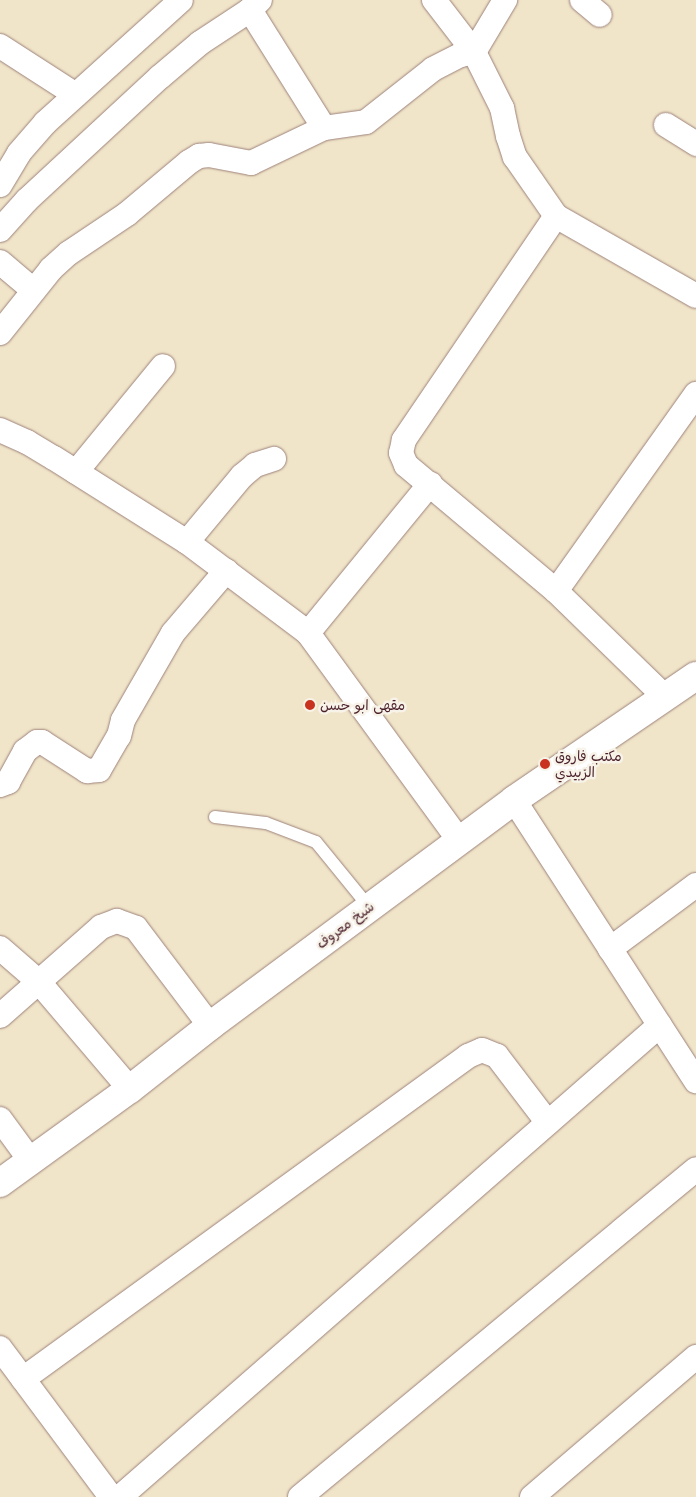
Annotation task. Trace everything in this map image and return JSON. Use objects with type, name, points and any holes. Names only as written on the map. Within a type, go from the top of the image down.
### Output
[{"type":"street","points":[[0,185],[19,153],[45,123],[181,0]]},
{"type":"street","points":[[434,0],[474,52],[502,108],[515,157],[556,216],[696,296]]},
{"type":"street","points":[[0,333],[32,289],[69,253],[127,214],[199,156],[209,155],[251,163],[324,128],[366,122],[434,69],[461,55],[474,52],[505,0]]},
{"type":"street","points":[[0,230],[27,200],[160,77],[200,43],[255,5],[324,128]]},
{"type":"street","points":[[0,46],[76,95]]},
{"type":"street","points":[[666,125],[696,144]]},
{"type":"street","points":[[556,216],[404,440],[401,452],[406,465],[556,591],[666,698]]},
{"type":"street","points":[[0,262],[32,289]]},
{"type":"street","points":[[76,472],[163,366]]},
{"type":"street","points":[[556,591],[696,394]]},
{"type":"street","points":[[0,430],[27,442],[187,542],[308,633],[459,840]]},
{"type":"street","points":[[187,542],[242,476],[255,465],[274,459]]},
{"type":"street","points":[[308,633],[430,484]]},
{"type":"street","points":[[0,785],[8,782],[26,751],[36,742],[42,742],[87,771],[99,770],[119,736],[127,713],[173,633],[226,571]]},
{"type":"street","name":"شیخ معروف","points":[[0,1183],[130,1089],[210,1026],[459,840],[514,800],[696,676]]},
{"type":"street","points":[[514,800],[695,1076]]},
{"type":"street","points":[[610,949],[696,885]]},
{"type":"street","points":[[0,1016],[101,928],[117,921],[136,928],[210,1026]]},
{"type":"street","points":[[0,948],[38,981],[130,1089]]},
{"type":"street","points":[[120,1497],[660,1025]]},
{"type":"street","points":[[23,1379],[468,1056],[482,1050],[497,1056],[548,1124]]},
{"type":"street","points":[[0,1119],[30,1160]]},
{"type":"street","points":[[300,1497],[696,1169]]},
{"type":"street","points":[[0,1348],[111,1497]]},
{"type":"street","points":[[532,1497],[696,1357]]},
{"type":"lane","points":[[215,817],[266,823],[316,842],[369,907]]},
{"type":"place","name":"مقهى ابو حسن","points":[[310,705]]},
{"type":"place","name":"مكتب فاروق الزبيدي","points":[[545,764]]}]
